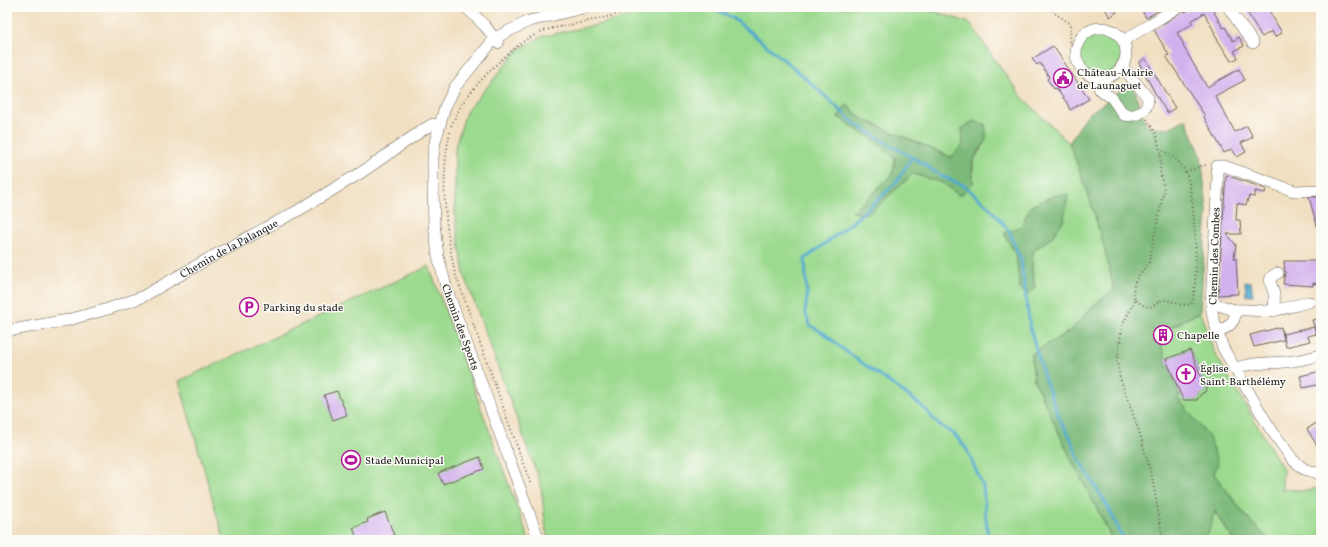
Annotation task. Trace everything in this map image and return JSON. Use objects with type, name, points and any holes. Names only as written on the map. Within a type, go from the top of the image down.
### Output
[{"type":"street","points":[[466,7],[497,41]]},
{"type":"street","name":"Chemin des Sports","points":[[539,540],[447,290],[438,256],[433,197],[433,157],[435,142],[445,107],[497,41],[545,18],[587,7]]},
{"type":"street","points":[[1123,41],[1178,7]]},
{"type":"street","points":[[1228,7],[1253,42]]},
{"type":"street","points":[[1100,28],[1109,29],[1117,34],[1123,41],[1126,50],[1125,59],[1122,66],[1115,74],[1106,78],[1097,78],[1088,75],[1081,69],[1076,61],[1075,52],[1077,45],[1083,35],[1090,30],[1100,28]]},
{"type":"street","points":[[1097,78],[1100,90],[1112,98],[1124,115],[1134,116],[1142,111],[1148,104],[1148,98],[1122,66]]},
{"type":"street","name":"Chemin de la Palanque","points":[[7,331],[68,320],[108,309],[142,297],[215,255],[300,210],[362,172],[433,124]]},
{"type":"street","points":[[1217,166],[1224,166],[1294,191],[1321,190]]},
{"type":"street","name":"Chemin des Combes","points":[[1217,166],[1218,178],[1211,304],[1217,332],[1223,348],[1234,369],[1268,425],[1293,460],[1304,469],[1321,474]]},
{"type":"street","points":[[1274,310],[1274,294],[1270,285],[1270,278],[1278,273]]},
{"type":"street","points":[[1211,304],[1236,310],[1245,309],[1264,311],[1309,302]]},
{"type":"street","points":[[1217,332],[1232,325],[1236,310]]},
{"type":"street","points":[[1234,369],[1262,363],[1293,361],[1321,355]]},
{"type":"path","points":[[524,498],[531,495],[531,485],[455,273],[448,245],[445,181],[446,148],[450,128],[462,104],[477,86],[500,61],[532,36],[555,28],[622,14],[638,7]]},
{"type":"path","points":[[1050,7],[1056,14],[1071,24],[1070,44],[1077,45]]},
{"type":"path","points":[[1142,111],[1156,134],[1160,149],[1162,158],[1160,170],[1164,194],[1149,262],[1138,274],[1133,286],[1135,300],[1122,326],[1117,361],[1120,378],[1140,434],[1152,477],[1163,540]]},
{"type":"path","points":[[1135,300],[1149,307],[1164,300],[1187,306],[1193,301],[1195,293],[1193,203],[1186,172],[1176,158],[1160,149]]},
{"type":"path","points":[[1186,172],[1204,165],[1217,166]]},
{"type":"green space","points":[[652,7],[921,7],[970,23],[1023,98],[1069,143],[1087,189],[1108,260],[1114,291],[1097,302],[1071,330],[1031,354],[1034,380],[1075,467],[1112,540],[549,540],[546,531],[541,485],[464,274],[455,216],[455,147],[466,112],[519,49],[543,36],[602,24]],"holes":[[[847,105],[862,119],[951,157],[963,145],[985,143],[973,162],[973,183],[960,196],[943,183],[913,174],[868,214],[852,212],[893,173],[895,158],[875,141],[838,117]],[[1056,195],[1052,237],[1033,251],[1032,270],[1035,288],[1020,289],[1016,255],[1004,233],[1021,226],[1031,206]]]},
{"type":"green space","points":[[1096,31],[1104,31],[1109,32],[1116,37],[1121,44],[1121,62],[1116,69],[1109,74],[1096,75],[1088,72],[1081,65],[1078,57],[1078,49],[1081,41],[1088,34]]},
{"type":"green space","points":[[1131,80],[1146,125],[1167,129],[1186,119],[1201,155],[1207,210],[1200,312],[1154,335],[1156,341],[1159,340],[1180,395],[1177,397],[1209,437],[1218,463],[1214,474],[1250,521],[1270,540],[1233,540],[1215,511],[1206,540],[1112,540],[1075,467],[1034,380],[1031,354],[1071,330],[1097,302],[1114,291],[1095,216],[1069,143],[1087,115],[1114,96]]},
{"type":"green space","points":[[847,105],[862,119],[951,157],[963,145],[962,128],[973,121],[985,124],[986,137],[984,145],[972,163],[973,183],[960,196],[943,183],[913,174],[868,214],[851,212],[865,201],[893,173],[895,158],[875,141],[838,117]]},
{"type":"green space","points":[[1056,195],[1068,195],[1064,220],[1052,237],[1033,251],[1032,270],[1035,288],[1028,295],[1020,289],[1016,255],[1004,233],[1021,226],[1031,206]]},
{"type":"green space","name":"Stade Municipal","points":[[429,266],[529,540],[224,540],[179,381]]},
{"type":"green space","points":[[1200,312],[1214,352],[1283,469],[1282,489],[1312,491],[1313,488],[1321,490],[1321,540],[1260,540],[1250,521],[1208,467],[1170,399],[1181,395],[1184,400],[1197,400],[1201,393],[1205,391],[1206,388],[1190,350],[1166,359],[1159,340],[1172,334],[1170,328]]},
{"type":"green space","points":[[1214,511],[1233,540],[1206,540]]},
{"type":"water","points":[[1245,282],[1251,282],[1253,295],[1246,296]]},
{"type":"building","points":[[1104,7],[1114,7],[1117,12],[1110,17]]},
{"type":"building","points":[[1140,7],[1165,7],[1146,18]]},
{"type":"building","points":[[1194,7],[1221,7],[1214,12],[1223,28],[1225,27],[1233,41],[1239,37],[1244,46],[1234,51],[1238,58],[1231,61],[1214,34],[1215,33],[1204,13],[1191,21],[1192,24],[1177,33],[1207,87],[1239,69],[1245,80],[1215,96],[1235,132],[1247,126],[1253,137],[1241,143],[1246,152],[1237,157],[1232,149],[1224,153],[1204,117],[1205,116],[1166,56],[1169,55],[1154,30],[1184,10],[1185,12]]},
{"type":"building","points":[[1256,7],[1267,7],[1282,33],[1275,37],[1272,31],[1262,37],[1247,12]]},
{"type":"building","name":"Château-Mairie de Launaguet","points":[[1053,46],[1089,99],[1070,110],[1067,103],[1056,88],[1054,89],[1047,79],[1049,77],[1040,63],[1037,65],[1032,59]]},
{"type":"building","points":[[1145,58],[1175,108],[1167,113],[1139,63]]},
{"type":"building","points":[[1226,175],[1266,189],[1265,193],[1255,191],[1255,197],[1249,196],[1246,205],[1237,203],[1236,220],[1240,220],[1241,234],[1227,234],[1236,245],[1234,258],[1236,258],[1238,294],[1218,295]]},
{"type":"building","points":[[1309,197],[1321,197],[1321,232],[1319,233]]},
{"type":"building","points":[[1284,261],[1321,261],[1321,285],[1313,283],[1313,286],[1283,284],[1285,273]]},
{"type":"building","points":[[1321,318],[1321,341],[1319,341],[1312,320]]},
{"type":"building","points":[[1281,327],[1284,340],[1254,347],[1250,335]]},
{"type":"building","points":[[1314,327],[1316,334],[1308,336],[1310,341],[1286,347],[1283,334]]},
{"type":"building","name":"Église Saint-Barthélémy","points":[[1190,350],[1206,388],[1205,392],[1202,393],[1197,400],[1183,400],[1166,359]]},
{"type":"building","points":[[1321,371],[1321,384],[1303,388],[1300,376]]},
{"type":"building","points":[[337,391],[347,415],[333,420],[324,395]]},
{"type":"building","points":[[1318,422],[1321,426],[1321,452],[1307,429]]},
{"type":"building","points":[[480,457],[484,469],[443,484],[438,473]]},
{"type":"building","points":[[385,512],[396,540],[358,540],[353,528],[368,522],[367,519]]},
{"type":"waterway","points":[[711,7],[733,18],[801,74],[854,123],[924,164],[941,176],[963,185],[987,205],[1009,231],[1021,261],[1030,328],[1044,377],[1060,420],[1070,437],[1078,458],[1107,505],[1124,540]]},
{"type":"waterway","points":[[912,157],[897,181],[882,196],[849,225],[805,259],[807,297],[805,312],[810,325],[825,334],[844,350],[910,397],[925,409],[938,424],[954,434],[966,448],[983,486],[988,540]]},
{"type":"place","name":"Château-Mairie de Launaguet","points":[[1063,78]]},
{"type":"place","name":"Parking du stade","points":[[249,307]]},
{"type":"place","name":"Chapelle","points":[[1163,335]]},
{"type":"place","name":"Église Saint-Barthélémy","points":[[1186,374]]},
{"type":"place","name":"Stade Municipal","points":[[351,460]]}]
